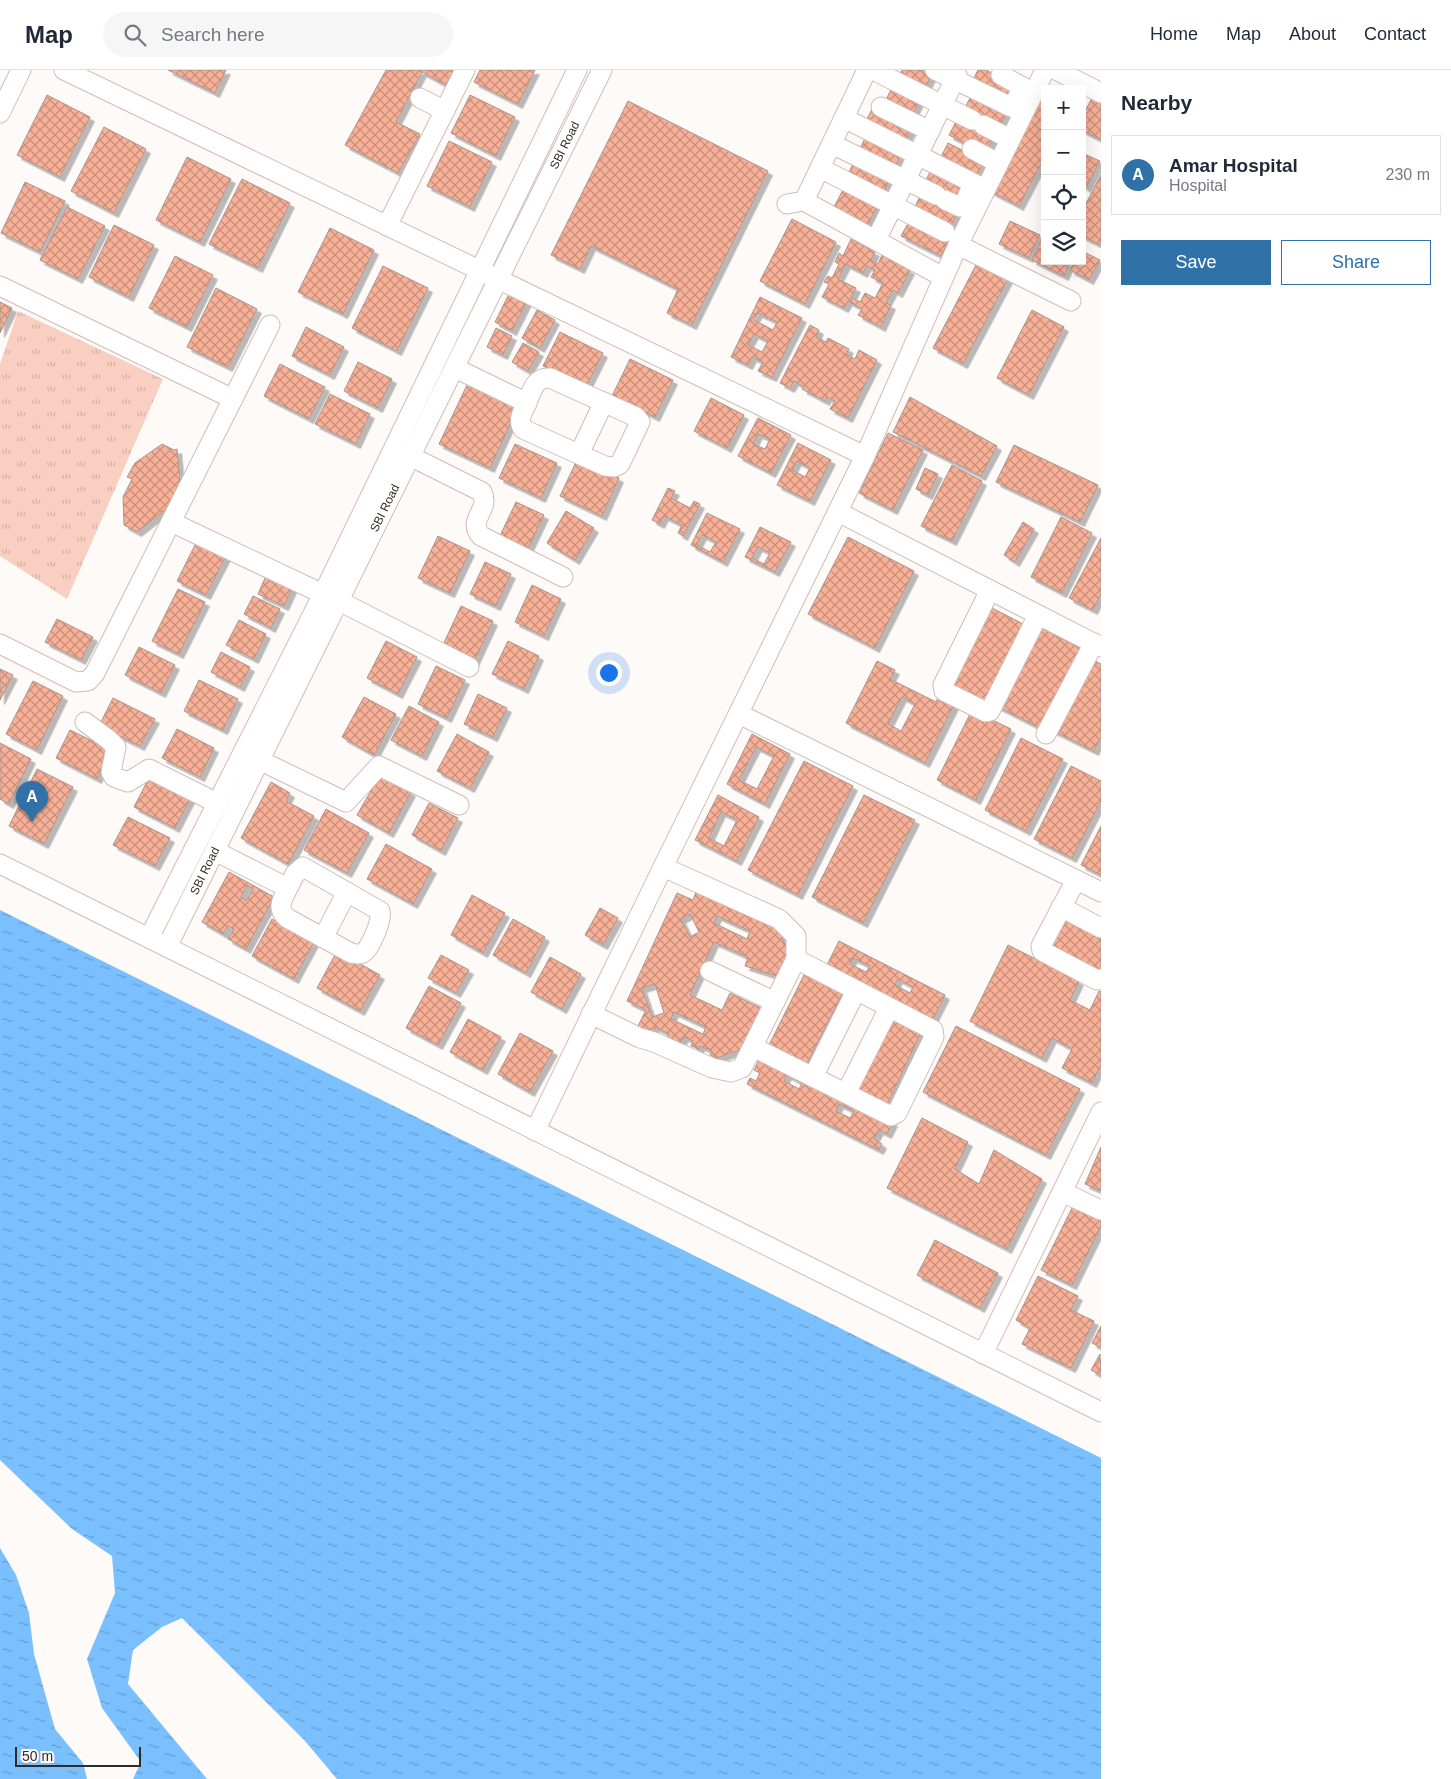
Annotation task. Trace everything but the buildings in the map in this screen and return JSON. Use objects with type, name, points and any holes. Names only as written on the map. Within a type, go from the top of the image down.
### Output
[{"type":"street","points":[[0,112],[21,70]]},
{"type":"street","points":[[64,70],[866,456]]},
{"type":"street","points":[[387,226],[465,70]]},
{"type":"street","name":"SBI Road","points":[[149,938],[217,803],[410,456],[602,70]]},
{"type":"street","points":[[867,70],[820,168],[796,202],[876,240],[943,277]]},
{"type":"street","points":[[873,70],[943,106],[989,142]]},
{"type":"street","points":[[935,70],[956,78],[1010,107],[1028,90]]},
{"type":"street","points":[[535,1131],[866,456],[943,277],[951,239],[979,183],[989,142],[1045,70]]},
{"type":"street","points":[[1056,70],[1101,93]]},
{"type":"street","points":[[570,72],[593,88]]},
{"type":"street","name":"SBI Road","points":[[167,947],[259,760],[331,597],[570,72]]},
{"type":"street","points":[[1001,75],[1028,90]]},
{"type":"street","points":[[876,240],[956,78]]},
{"type":"street","points":[[420,98],[445,111]]},
{"type":"street","points":[[881,107],[930,131]]},
{"type":"street","points":[[844,118],[979,183]]},
{"type":"street","points":[[832,144],[960,207],[963,206],[979,183]]},
{"type":"street","points":[[820,168],[1071,301]]},
{"type":"street","points":[[0,286],[233,399]]},
{"type":"street","points":[[0,644],[76,682],[88,681],[95,673],[270,325]]},
{"type":"street","points":[[455,368],[526,403]]},
{"type":"street","points":[[543,377],[550,378],[636,417],[640,422],[620,464],[614,467],[605,466],[523,429],[520,420],[526,403],[537,381],[543,377]]},
{"type":"street","points":[[579,454],[604,402]]},
{"type":"street","points":[[410,456],[482,492],[485,497],[484,505],[475,525],[476,530],[481,536],[564,577]]},
{"type":"street","points":[[838,512],[1097,645],[1046,734]]},
{"type":"street","points":[[171,522],[331,597],[469,667]]},
{"type":"street","points":[[990,590],[943,685],[944,691],[986,712],[990,711],[1038,615]]},
{"type":"street","points":[[739,714],[1101,892]]},
{"type":"street","points":[[85,722],[116,747],[110,772],[114,776],[128,782],[149,769],[217,803]]},
{"type":"street","points":[[259,760],[346,802],[379,766],[459,805]]},
{"type":"street","points":[[215,851],[288,888]]},
{"type":"street","points":[[0,864],[1101,1412]]},
{"type":"street","points":[[303,867],[380,910],[382,915],[380,923],[365,952],[360,954],[351,953],[286,918],[281,913],[280,906],[288,888],[295,874],[303,867]]},
{"type":"street","points":[[591,1014],[640,1038],[654,1042],[712,1068],[730,1072],[742,1068],[753,1047],[796,958],[796,936],[778,919],[663,867]]},
{"type":"street","points":[[1076,880],[1041,946],[1042,951],[1097,980],[1101,980]]},
{"type":"street","points":[[323,938],[346,892]]},
{"type":"street","points":[[1061,907],[1101,928]]},
{"type":"street","points":[[753,1047],[891,1116],[897,1113],[934,1037],[933,1030],[796,958]]},
{"type":"street","points":[[710,971],[775,1002]]},
{"type":"street","points":[[812,1077],[856,991]]},
{"type":"street","points":[[846,1093],[889,1008]]},
{"type":"street","points":[[984,1354],[1101,1112]]},
{"type":"street","points":[[1062,1192],[1101,1210]]},
{"type":"green space","points":[[18,311],[163,379],[67,599],[0,556],[0,364]]},
{"type":"water","points":[[0,910],[1101,1458],[1101,1779],[337,1779],[305,1741],[182,1618],[162,1627],[133,1650],[128,1684],[207,1779],[133,1779],[141,1762],[102,1708],[87,1659],[115,1593],[112,1556],[72,1529],[0,1460]]},
{"type":"water","points":[[0,1548],[16,1575],[29,1613],[34,1654],[55,1729],[83,1763],[87,1779],[0,1779]]},
{"type":"place","name":"Amar Hospital","points":[[32,822]]}]
